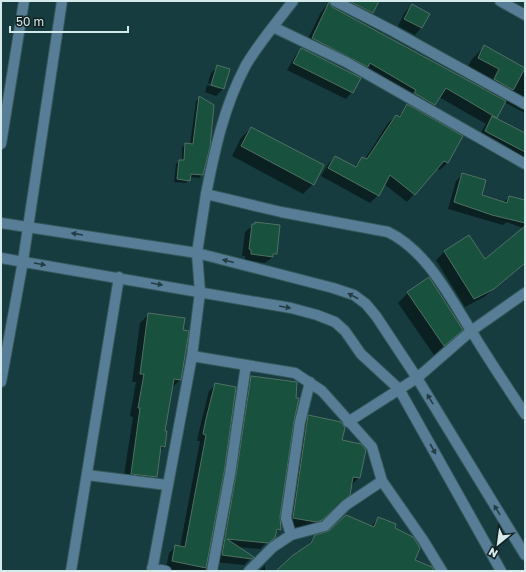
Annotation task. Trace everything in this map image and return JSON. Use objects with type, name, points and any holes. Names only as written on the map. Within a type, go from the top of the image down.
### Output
[{"type":"street","points":[[1,144],[24,1]]},
{"type":"street","points":[[1,382],[23,261],[62,1]]},
{"type":"street","points":[[166,571],[152,570],[192,356],[200,292],[197,253],[206,194],[219,129],[246,65],[294,1]]},
{"type":"street","points":[[335,1],[393,31],[525,104]]},
{"type":"street","points":[[500,1],[525,15]]},
{"type":"street","points":[[273,27],[346,62],[525,164]]},
{"type":"street","points":[[206,194],[281,212],[388,232],[402,239],[425,262],[456,305],[471,331],[525,414]]},
{"type":"street","points":[[1,223],[197,253],[326,286],[354,295],[366,304],[376,316],[417,378],[525,555]]},
{"type":"street","points":[[1,258],[119,277],[291,308],[317,315],[335,322],[345,331],[361,354],[399,389],[501,571]]},
{"type":"street","points":[[71,571],[119,277]]},
{"type":"street","points":[[348,422],[417,378],[471,331],[525,293]]},
{"type":"street","points":[[192,356],[295,374],[310,382],[322,391],[348,422],[372,447],[382,481],[423,540],[442,571]]},
{"type":"street","points":[[212,571],[230,474],[246,365]]},
{"type":"street","points":[[291,535],[286,518],[300,422],[310,382]]},
{"type":"street","points":[[87,475],[167,485]]},
{"type":"street","points":[[249,571],[273,547],[291,535],[325,526],[346,504],[382,481]]},
{"type":"building","points":[[349,1],[379,1],[373,13]]},
{"type":"building","points":[[329,2],[332,7],[506,101],[497,118],[446,88],[435,105],[414,93],[416,90],[370,63],[368,67],[312,38]]},
{"type":"building","points":[[412,4],[430,14],[422,28],[404,19]]},
{"type":"building","points":[[484,45],[525,68],[513,90],[494,79],[499,69],[478,58]]},
{"type":"building","points":[[301,48],[361,78],[353,93],[293,63]]},
{"type":"building","points":[[217,65],[230,69],[224,89],[211,85]]},
{"type":"building","points":[[199,96],[214,105],[210,147],[203,175],[191,174],[190,181],[177,179],[179,160],[184,160],[185,143],[193,144]]},
{"type":"building","points":[[407,104],[463,136],[448,163],[444,161],[415,195],[390,175],[379,196],[328,168],[335,156],[356,167],[362,157],[367,159],[396,115],[400,117]]},
{"type":"building","points":[[492,116],[525,133],[525,152],[485,131]]},
{"type":"building","points":[[251,127],[324,165],[314,185],[241,146]]},
{"type":"building","points":[[462,173],[486,180],[482,195],[507,203],[509,196],[525,200],[525,223],[492,215],[454,202]]},
{"type":"building","points":[[255,222],[280,225],[277,254],[273,254],[273,257],[251,254],[251,250],[249,249],[252,224],[255,224]]},
{"type":"building","points":[[525,226],[525,263],[494,289],[474,299],[444,251],[469,235],[485,259]]},
{"type":"building","points":[[429,277],[463,330],[444,346],[407,292]]},
{"type":"building","points":[[148,313],[185,318],[183,330],[189,331],[181,380],[174,379],[165,431],[167,431],[165,447],[161,446],[157,477],[131,474],[140,408],[138,408],[144,374],[140,374]]},
{"type":"building","points":[[251,376],[297,382],[296,398],[299,398],[294,421],[280,517],[281,530],[277,529],[275,538],[268,543],[227,539],[254,557],[252,559],[222,555]]},
{"type":"building","points":[[215,383],[236,387],[224,473],[206,568],[172,561],[175,545],[185,547],[206,435],[203,434]]},
{"type":"building","points":[[308,415],[341,422],[345,428],[342,440],[361,444],[366,450],[360,478],[353,477],[350,495],[322,520],[316,522],[293,518]]},
{"type":"building","points":[[346,515],[374,527],[378,517],[396,524],[395,528],[413,537],[420,548],[415,560],[432,567],[434,571],[276,571],[292,556],[311,543],[315,535],[329,531]]}]
